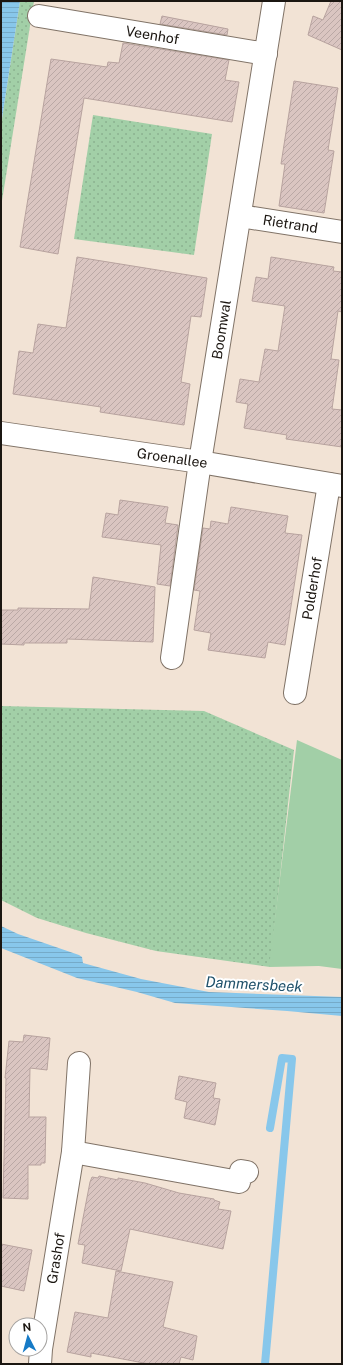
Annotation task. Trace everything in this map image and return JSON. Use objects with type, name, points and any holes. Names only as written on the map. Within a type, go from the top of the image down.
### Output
[{"type":"street","name":"Boomwal","points":[[172,658],[200,462],[274,1]]},
{"type":"street","name":"Veenhof","points":[[39,16],[266,54]]},
{"type":"street","name":"Rietrand","points":[[240,216],[342,232]]},
{"type":"street","name":"Groenallee","points":[[1,433],[200,462],[335,485]]},
{"type":"street","name":"Polderhof","points":[[295,693],[335,485]]},
{"type":"street","name":"Grashof","points":[[40,1364],[41,1349],[73,1152],[79,1063]]},
{"type":"street","points":[[73,1152],[239,1182],[241,1171],[247,1172]]},
{"type":"green space","points":[[20,1],[34,1],[1,207],[1,125]]},
{"type":"green space","points":[[93,115],[212,134],[194,255],[74,239]]},
{"type":"green space","points":[[1,706],[204,711],[294,750],[270,967],[156,951],[86,933],[37,918],[1,900]]},
{"type":"green space","points":[[297,740],[342,760],[342,969],[319,966],[269,967]]},
{"type":"water","points":[[1,1],[20,1],[1,125]]},
{"type":"water","points":[[1,926],[18,934],[79,955],[82,957],[83,963],[141,979],[209,992],[342,997],[342,1016],[175,1003],[137,992],[77,978],[1,948]]},
{"type":"building","points":[[331,1],[342,1],[342,50],[308,35],[313,16],[323,20]]},
{"type":"building","points":[[162,16],[228,29],[227,35],[160,24]]},
{"type":"building","points":[[123,43],[229,60],[225,80],[239,82],[232,122],[84,98],[58,254],[20,247],[51,59],[107,67],[108,62],[119,63]]},
{"type":"building","points":[[294,81],[338,88],[328,150],[334,151],[324,213],[279,206],[285,164],[281,164]]},
{"type":"building","points":[[77,257],[207,278],[201,317],[191,316],[181,382],[190,384],[184,425],[100,412],[101,407],[13,394],[19,351],[33,353],[38,324],[66,328]]},
{"type":"building","points":[[271,257],[334,267],[333,271],[342,272],[342,312],[338,311],[331,359],[339,360],[332,409],[342,410],[342,447],[286,439],[287,435],[244,428],[248,404],[236,402],[240,379],[259,382],[265,349],[278,351],[285,306],[252,301],[256,277],[268,279]]},
{"type":"building","points":[[120,500],[168,507],[165,523],[178,525],[170,586],[157,584],[161,545],[102,537],[106,513],[118,515]]},
{"type":"building","points":[[231,507],[288,516],[285,533],[302,535],[285,645],[268,642],[265,658],[208,650],[211,633],[194,630],[200,591],[194,590],[203,528],[210,529],[211,521],[228,524]]},
{"type":"building","points":[[93,577],[155,587],[153,642],[67,639],[67,643],[24,643],[24,645],[1,644],[1,610],[18,610],[18,608],[89,609]]},
{"type":"building","points":[[24,1035],[50,1038],[47,1070],[30,1068],[29,1117],[46,1117],[45,1163],[41,1163],[41,1165],[28,1165],[28,1199],[3,1198],[5,1078],[9,1041],[23,1042]]},
{"type":"building","points":[[179,1076],[216,1083],[213,1098],[220,1099],[215,1125],[184,1118],[187,1102],[175,1099]]},
{"type":"building","points":[[99,1176],[145,1183],[179,1193],[214,1199],[220,1202],[218,1209],[231,1211],[223,1249],[130,1229],[121,1271],[82,1263],[85,1245],[78,1244],[90,1182],[92,1177],[98,1178]]},
{"type":"building","points":[[1,1244],[32,1250],[24,1291],[1,1286]]},
{"type":"building","points":[[116,1271],[173,1282],[163,1327],[197,1336],[193,1360],[181,1357],[179,1364],[149,1364],[91,1353],[91,1357],[67,1352],[75,1312],[108,1318]]},
{"type":"waterway","points":[[265,1364],[292,1059],[282,1058],[270,1128]]},
{"type":"water label","name":"Dammersbeek","points":[[254,984]]}]
